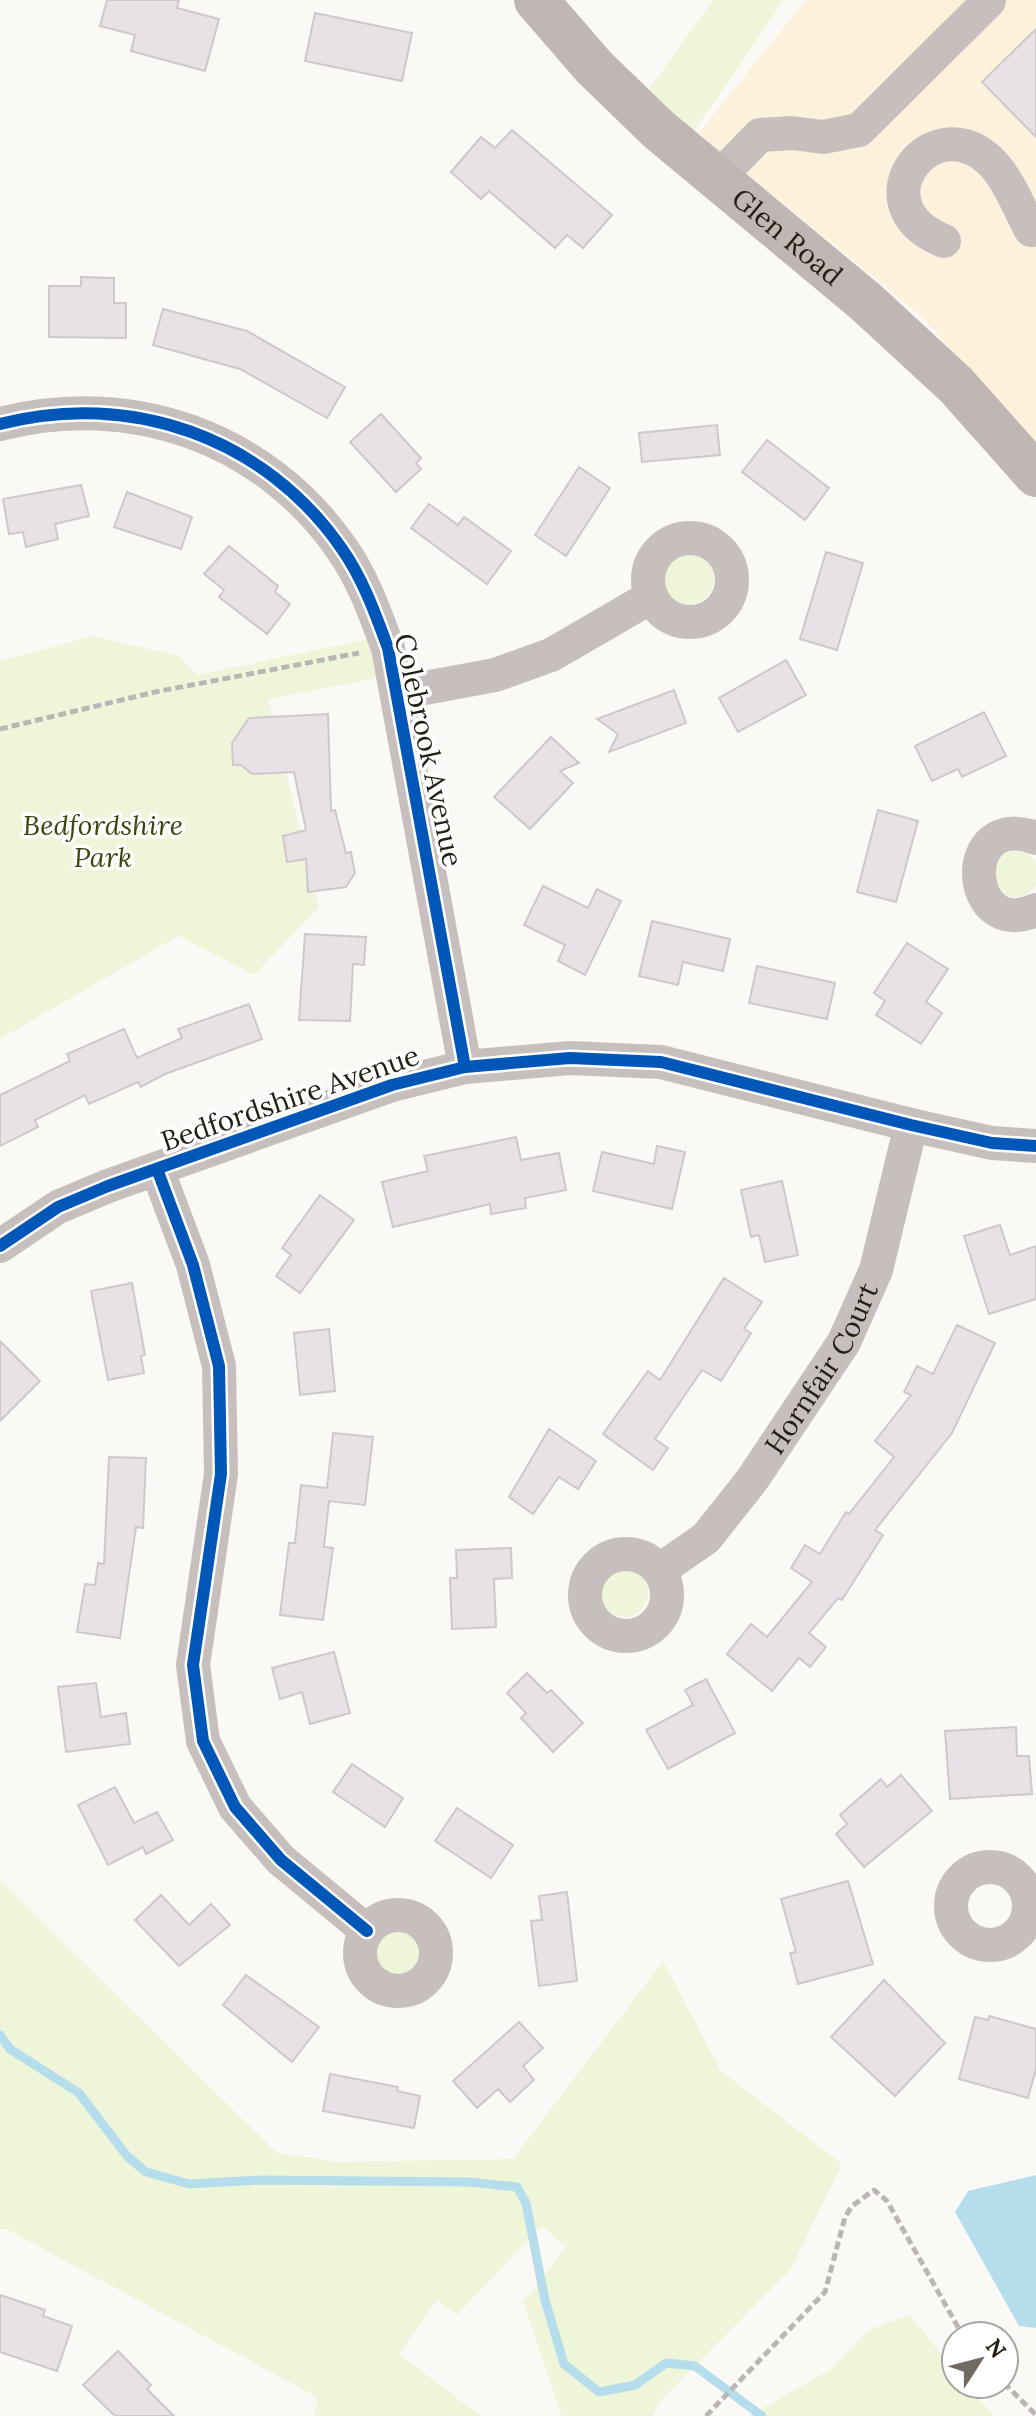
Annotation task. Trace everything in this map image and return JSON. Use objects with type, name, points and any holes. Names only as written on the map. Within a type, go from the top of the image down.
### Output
[{"type":"main road","name":"Glen Road","points":[[536,0],[594,67],[658,129],[877,312],[956,385],[1036,475]]},
{"type":"street","points":[[717,179],[760,135],[792,133],[823,137],[859,130],[989,1]]},
{"type":"street","points":[[944,241],[924,233],[907,213],[903,192],[907,172],[922,153],[944,144],[969,146],[995,166],[1031,230]]},
{"type":"street","name":"Colebrook Avenue","points":[[0,424],[71,413],[144,418],[206,435],[271,477],[320,520],[358,573],[388,648],[465,1067]]},
{"type":"street","points":[[398,693],[495,675],[551,655],[651,597]]},
{"type":"street","points":[[1036,838],[1025,834],[1001,837],[990,844],[977,867],[982,893],[990,904],[1014,914],[1036,910]]},
{"type":"street","name":"Bedfordshire Avenue","points":[[0,1246],[58,1207],[392,1085],[465,1067],[570,1058],[661,1062],[911,1125],[992,1143],[1036,1146]]},
{"type":"street","name":"Hornfair Court","points":[[660,1570],[706,1538],[752,1480],[844,1342],[876,1270],[911,1125]]},
{"type":"street","points":[[157,1169],[193,1265],[219,1366],[221,1474],[193,1665],[203,1741],[235,1807],[281,1860],[367,1931]]},
{"type":"path","points":[[0,729],[155,692],[388,648]]},
{"type":"path","points":[[706,2416],[825,2292],[845,2217],[852,2206],[874,2190],[887,2201],[954,2320]]},
{"type":"path","points":[[1020,2399],[1036,2415]]},
{"type":"shaded area","points":[[806,0],[1036,0],[1036,443],[921,316],[698,134]]},
{"type":"green space","points":[[713,0],[784,0],[692,134],[644,96]]},
{"type":"green space","points":[[689,554],[706,562],[714,579],[706,596],[689,604],[672,596],[664,579],[672,562]]},
{"type":"green space","name":"Bedfordshire Park","points":[[93,636],[179,656],[197,675],[369,639],[377,678],[268,699],[319,907],[254,975],[178,936],[0,1039],[0,661]]},
{"type":"green space","points":[[1016,851],[1032,858],[1039,874],[1032,890],[1016,897],[1000,890],[993,874],[1000,858]]},
{"type":"green space","points":[[624,1569],[641,1576],[648,1593],[641,1610],[624,1617],[607,1610],[600,1593],[607,1576]]},
{"type":"green space","points":[[0,1880],[277,2153],[339,2162],[513,2159],[663,1961],[721,2071],[842,2164],[791,2269],[661,2400],[653,2416],[562,2416],[523,2302],[566,2247],[542,2226],[457,2315],[437,2300],[399,2354],[481,2416],[315,2416],[317,2397],[6,2229],[0,2230]]},
{"type":"green space","points":[[398,1926],[415,1933],[422,1950],[415,1967],[398,1974],[381,1967],[374,1950],[381,1933]]},
{"type":"green space","points":[[910,2315],[940,2353],[940,2400],[980,2400],[995,2416],[749,2416],[831,2369],[868,2330]]},
{"type":"water","points":[[1036,2175],[1036,2328],[1020,2326],[1020,2320],[1016,2320],[955,2212],[968,2191]]},
{"type":"building","points":[[107,0],[179,0],[177,8],[219,19],[205,71],[131,51],[135,35],[100,26]]},
{"type":"building","points":[[315,13],[412,33],[402,81],[305,61]]},
{"type":"building","points":[[1036,29],[1036,137],[982,82]]},
{"type":"building","points":[[512,130],[612,215],[583,248],[567,235],[555,248],[489,191],[481,199],[451,172],[481,137],[495,148]]},
{"type":"building","points":[[81,277],[114,278],[114,303],[126,303],[126,338],[49,337],[49,286],[81,286]]},
{"type":"building","points":[[163,309],[247,331],[345,387],[327,418],[240,369],[153,345]]},
{"type":"building","points":[[381,414],[421,458],[416,463],[421,469],[396,492],[350,442]]},
{"type":"building","points":[[717,425],[720,455],[642,462],[639,433]]},
{"type":"building","points":[[767,440],[829,488],[805,520],[742,472]]},
{"type":"building","points":[[579,467],[610,488],[566,556],[535,535]]},
{"type":"building","points":[[81,485],[89,516],[55,524],[58,539],[26,547],[23,532],[9,534],[3,499]]},
{"type":"building","points":[[127,492],[192,517],[181,549],[114,527]]},
{"type":"building","points":[[429,504],[458,525],[464,517],[511,551],[487,584],[411,528]]},
{"type":"building","points":[[229,546],[278,586],[275,592],[290,604],[267,634],[219,597],[224,590],[204,574]]},
{"type":"building","points":[[826,552],[863,563],[837,650],[800,639]]},
{"type":"building","points":[[786,660],[806,695],[738,732],[719,698]]},
{"type":"building","points":[[674,690],[686,723],[609,752],[618,734],[597,719]]},
{"type":"building","points":[[984,712],[1006,756],[962,777],[958,769],[932,781],[915,746]]},
{"type":"building","points":[[328,714],[331,811],[335,810],[346,853],[351,852],[355,873],[346,887],[308,892],[306,859],[287,862],[283,836],[306,830],[294,772],[252,774],[241,765],[233,765],[232,743],[249,718]]},
{"type":"building","points":[[551,737],[579,763],[560,771],[573,783],[530,829],[494,797]]},
{"type":"building","points":[[878,810],[918,821],[896,902],[857,892]]},
{"type":"building","points":[[543,886],[588,908],[597,889],[621,901],[585,975],[558,961],[565,945],[524,925]]},
{"type":"building","points":[[652,921],[730,939],[723,971],[683,962],[678,985],[639,976]]},
{"type":"building","points":[[305,934],[366,937],[364,965],[353,964],[350,1021],[299,1020]]},
{"type":"building","points":[[907,943],[948,969],[926,1002],[942,1013],[921,1044],[876,1015],[885,1001],[874,993]]},
{"type":"building","points":[[757,966],[835,983],[827,1019],[749,1003]]},
{"type":"building","points":[[249,1004],[262,1039],[165,1074],[141,1087],[138,1082],[89,1104],[85,1095],[35,1120],[38,1127],[0,1146],[0,1095],[70,1061],[67,1054],[124,1029],[137,1058],[182,1038],[178,1029]]},
{"type":"building","points":[[516,1137],[521,1160],[559,1153],[566,1190],[525,1198],[526,1208],[491,1214],[490,1204],[393,1227],[382,1182],[428,1171],[424,1156]]},
{"type":"building","points":[[657,1146],[685,1152],[672,1209],[593,1191],[602,1152],[654,1164]]},
{"type":"building","points":[[782,1181],[798,1255],[765,1262],[759,1235],[751,1237],[741,1190]]},
{"type":"building","points":[[320,1195],[354,1220],[300,1293],[276,1276],[291,1255],[282,1248]]},
{"type":"building","points":[[1000,1225],[1010,1255],[1036,1246],[1036,1299],[989,1314],[964,1236]]},
{"type":"building","points":[[724,1278],[762,1302],[744,1329],[751,1333],[721,1381],[702,1370],[655,1439],[668,1448],[653,1470],[603,1434],[648,1371],[660,1380]]},
{"type":"building","points":[[132,1283],[145,1355],[141,1356],[144,1373],[108,1380],[91,1291]]},
{"type":"building","points":[[957,1325],[995,1343],[952,1433],[875,1530],[883,1535],[842,1600],[838,1598],[809,1633],[826,1647],[810,1667],[799,1658],[772,1691],[727,1654],[751,1624],[767,1637],[812,1582],[791,1568],[805,1545],[820,1554],[846,1512],[849,1514],[894,1457],[875,1441],[911,1395],[904,1392],[917,1366],[933,1374]]},
{"type":"building","points":[[329,1329],[335,1391],[300,1395],[294,1333]]},
{"type":"building","points":[[0,1341],[40,1381],[0,1421]]},
{"type":"building","points":[[549,1429],[596,1461],[578,1489],[559,1477],[533,1514],[509,1497]]},
{"type":"building","points":[[333,1433],[373,1437],[365,1505],[329,1501],[324,1547],[333,1548],[323,1620],[280,1615],[289,1543],[295,1543],[301,1485],[327,1488]]},
{"type":"building","points":[[109,1457],[146,1458],[143,1528],[136,1527],[120,1638],[77,1632],[85,1584],[95,1585],[98,1563],[104,1564]]},
{"type":"building","points":[[511,1548],[512,1578],[494,1579],[496,1627],[452,1629],[450,1578],[457,1578],[456,1550]]},
{"type":"building","points":[[334,1652],[350,1713],[310,1724],[302,1692],[280,1699],[272,1668]]},
{"type":"building","points":[[527,1673],[547,1693],[551,1690],[583,1723],[553,1752],[521,1718],[526,1713],[507,1693]]},
{"type":"building","points":[[706,1679],[735,1733],[668,1769],[646,1730],[693,1705],[685,1690]]},
{"type":"building","points":[[96,1683],[101,1717],[126,1713],[130,1744],[66,1752],[58,1687]]},
{"type":"building","points":[[1016,1727],[1017,1756],[1029,1756],[1032,1794],[950,1799],[945,1731]]},
{"type":"building","points":[[352,1764],[403,1798],[385,1827],[333,1792]]},
{"type":"building","points":[[901,1775],[932,1811],[864,1867],[836,1834],[847,1824],[840,1815],[881,1779],[887,1787]]},
{"type":"building","points":[[115,1787],[134,1823],[157,1812],[173,1840],[146,1854],[143,1847],[108,1865],[78,1805]]},
{"type":"building","points":[[457,1808],[513,1845],[491,1878],[435,1841]]},
{"type":"building","points":[[848,1881],[873,1964],[798,1984],[790,1953],[796,1952],[781,1899]]},
{"type":"building","points":[[567,1892],[577,1981],[539,1986],[531,1921],[542,1920],[539,1896]]},
{"type":"building","points":[[161,1895],[189,1925],[211,1904],[230,1925],[179,1966],[135,1920]]},
{"type":"building","points":[[246,1975],[319,2027],[292,2062],[223,2005]]},
{"type":"building","points":[[884,1980],[945,2043],[895,2096],[831,2037]]},
{"type":"building","points":[[989,2016],[1036,2029],[1036,2069],[1028,2098],[959,2079],[975,2017],[988,2020]]},
{"type":"building","points":[[519,2022],[543,2048],[523,2066],[534,2080],[510,2102],[498,2089],[477,2108],[453,2081]]},
{"type":"building","points":[[330,2074],[398,2087],[397,2091],[420,2096],[414,2128],[323,2111]]},
{"type":"building","points":[[0,2295],[45,2310],[43,2316],[72,2326],[57,2371],[0,2352]]},
{"type":"building","points":[[118,2351],[151,2385],[147,2389],[174,2416],[115,2416],[83,2385]]},
{"type":"waterway","points":[[0,2035],[10,2049],[79,2093],[127,2156],[146,2172],[189,2184],[261,2180],[469,2182],[517,2187],[526,2203],[545,2300],[564,2364],[599,2392],[635,2385],[666,2363],[695,2366],[762,2416]]},
{"type":"cycle path","points":[[0,424],[49,415],[97,413],[145,419],[191,432],[234,451],[274,477],[311,510],[342,549],[362,584],[388,648],[465,1067]]},
{"type":"cycle path","points":[[0,1246],[58,1207],[108,1186],[392,1085],[465,1067],[570,1058],[661,1062],[911,1125],[992,1143],[1036,1146]]},
{"type":"cycle path","points":[[157,1169],[193,1265],[219,1366],[221,1474],[193,1665],[203,1741],[235,1807],[281,1860],[367,1931]]}]
